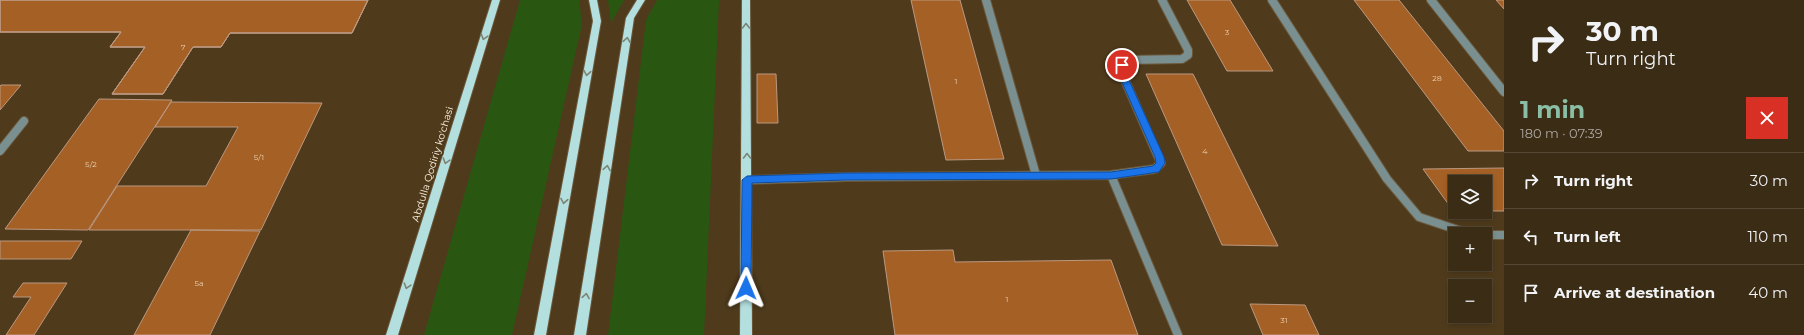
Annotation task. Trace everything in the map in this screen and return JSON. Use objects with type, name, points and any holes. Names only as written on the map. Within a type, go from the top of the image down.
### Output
[{"type":"main road","name":"Abdulla Qodiriy ko'chasi","points":[[392,335],[496,0]]},
{"type":"main road","points":[[540,335],[597,21],[593,0]]},
{"type":"main road","points":[[580,335],[630,18],[641,0]]},
{"type":"main road","points":[[746,0],[746,335]]},
{"type":"lane","points":[[986,0],[1036,175]]},
{"type":"lane","points":[[747,180],[846,176],[1111,175],[1156,169],[1161,163],[1121,71],[1122,65],[1128,60],[1182,59],[1188,55],[1188,50],[1162,0]]},
{"type":"lane","points":[[1272,0],[1387,179],[1419,217],[1449,227]]},
{"type":"lane","points":[[1431,0],[1504,92]]},
{"type":"lane","points":[[0,151],[24,121]]},
{"type":"lane","points":[[1111,175],[1178,335]]},
{"type":"lane","points":[[1492,235],[1504,235]]},
{"type":"green space","points":[[520,0],[579,0],[582,24],[512,335],[424,335]]},
{"type":"green space","points":[[608,0],[624,0],[611,23]]},
{"type":"green space","points":[[657,0],[719,0],[704,335],[608,335],[646,20]]},
{"type":"building","points":[[0,0],[368,0],[352,33],[230,33],[221,47],[193,47],[163,94],[112,94],[145,47],[110,47],[121,32],[0,32]]},
{"type":"building","points":[[0,0],[368,0],[352,33],[230,33],[221,47],[193,47],[163,94],[112,94],[145,47],[110,47],[121,32],[0,32]]},
{"type":"building","points":[[0,0],[368,0],[352,33],[230,33],[221,47],[193,47],[163,94],[112,94],[145,47],[110,47],[121,32],[0,32]]},
{"type":"building","points":[[911,0],[960,0],[1004,159],[946,160]]},
{"type":"building","points":[[1187,0],[1230,0],[1273,71],[1227,71]]},
{"type":"building","points":[[1354,0],[1399,0],[1504,131],[1504,151],[1468,151]]},
{"type":"building","points":[[1496,0],[1504,0],[1504,9]]},
{"type":"building","points":[[757,74],[776,74],[778,123],[757,123]]},
{"type":"building","points":[[1146,74],[1193,74],[1278,246],[1222,245]]},
{"type":"building","points":[[21,85],[0,110],[0,86]]},
{"type":"building","points":[[99,99],[172,100],[88,230],[5,229]]},
{"type":"building","points":[[171,102],[322,103],[261,230],[89,230],[117,186],[206,186],[238,127],[155,127]]},
{"type":"building","points":[[1504,168],[1504,211],[1492,211],[1492,175],[1448,175],[1448,204],[1423,169]]},
{"type":"building","points":[[191,230],[260,231],[210,335],[134,335]]},
{"type":"building","points":[[0,241],[82,241],[71,259],[0,259]]},
{"type":"building","points":[[953,250],[955,262],[1111,260],[1138,335],[895,335],[883,251]]},
{"type":"building","points":[[23,283],[67,283],[34,335],[6,335],[31,297],[13,297]]},
{"type":"building","points":[[1250,304],[1305,305],[1319,335],[1263,335]]},
{"type":"route","points":[[746,288],[747,180],[846,176],[1111,175],[1156,169],[1161,163],[1121,71],[1122,65]]}]
